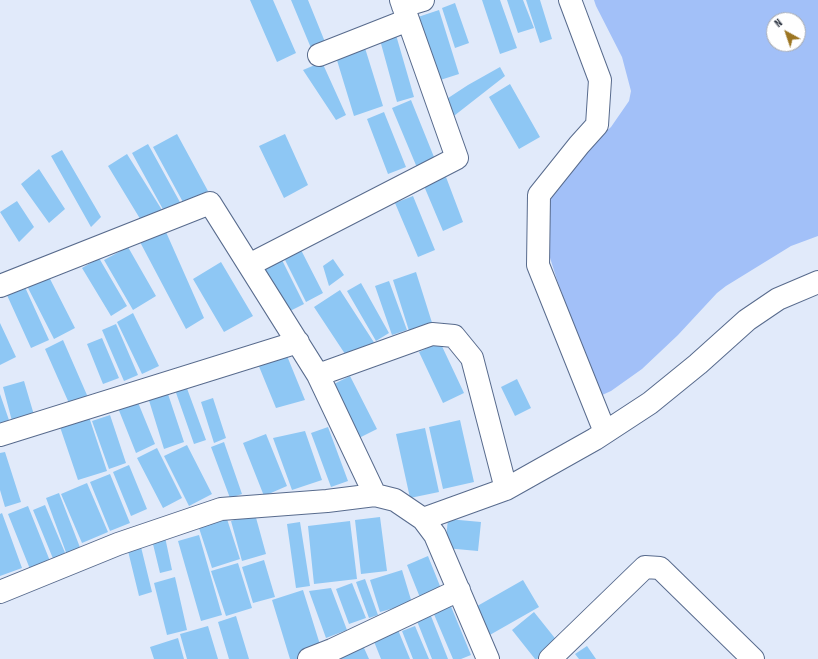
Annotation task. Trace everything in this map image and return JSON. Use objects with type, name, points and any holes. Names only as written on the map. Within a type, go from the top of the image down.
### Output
[{"type":"street","points":[[570,0],[600,80],[597,125],[539,195],[538,265],[605,432]]},
{"type":"street","points":[[249,265],[457,158],[409,7],[320,55]]},
{"type":"street","points":[[0,286],[210,203],[318,375],[375,495]]},
{"type":"street","points":[[423,519],[506,490],[605,432],[650,403],[698,364],[747,320],[778,299],[818,282]]},
{"type":"street","points":[[318,375],[432,334],[454,336],[472,358],[506,490]]},
{"type":"street","points":[[0,435],[298,342]]},
{"type":"street","points":[[0,592],[118,544],[221,509],[327,501],[375,495],[395,500],[423,519],[435,535],[488,659]]},
{"type":"street","points":[[550,659],[645,567],[660,568],[752,659]]},
{"type":"street","points":[[309,659],[332,650],[459,590]]},
{"type":"water","points":[[594,0],[818,0],[818,236],[791,246],[726,286],[717,293],[678,335],[642,369],[611,391],[600,396],[557,280],[540,226],[544,196],[571,164],[611,127],[629,101],[631,91],[622,57]]},
{"type":"building","points":[[250,0],[273,0],[296,53],[277,62]]},
{"type":"building","points":[[291,0],[308,0],[325,42],[311,48]]},
{"type":"building","points":[[482,0],[500,0],[517,48],[500,54]]},
{"type":"building","points":[[507,0],[523,0],[534,28],[518,33]]},
{"type":"building","points":[[526,0],[540,0],[552,39],[540,43]]},
{"type":"building","points":[[455,3],[469,43],[455,48],[442,8]]},
{"type":"building","points":[[439,10],[459,74],[431,83],[412,19]]},
{"type":"building","points":[[396,35],[414,97],[397,102],[380,40]]},
{"type":"building","points":[[365,48],[383,106],[354,116],[336,57]]},
{"type":"building","points":[[322,62],[346,115],[336,120],[303,70]]},
{"type":"building","points":[[500,67],[505,76],[450,119],[439,104],[468,85]]},
{"type":"building","points":[[510,84],[540,137],[519,149],[489,97]]},
{"type":"building","points":[[411,100],[436,162],[418,170],[392,108]]},
{"type":"building","points":[[384,112],[406,167],[388,174],[367,119]]},
{"type":"building","points":[[177,134],[208,191],[184,204],[153,147]]},
{"type":"building","points":[[285,134],[308,185],[284,198],[259,146]]},
{"type":"building","points":[[148,144],[181,204],[165,213],[132,153]]},
{"type":"building","points":[[62,150],[101,217],[91,227],[51,156]]},
{"type":"building","points":[[127,154],[162,210],[142,222],[108,166]]},
{"type":"building","points":[[39,169],[65,209],[49,223],[21,184]]},
{"type":"building","points":[[446,177],[463,222],[443,231],[424,186]]},
{"type":"building","points":[[413,196],[435,250],[418,257],[395,203]]},
{"type":"building","points":[[17,201],[34,227],[19,242],[0,212]]},
{"type":"building","points":[[166,232],[204,318],[186,329],[140,242]]},
{"type":"building","points":[[128,247],[156,296],[133,310],[104,260]]},
{"type":"building","points":[[300,248],[323,293],[306,302],[283,256]]},
{"type":"building","points":[[280,256],[304,304],[284,314],[260,266]]},
{"type":"building","points":[[99,258],[127,306],[111,316],[82,268]]},
{"type":"building","points":[[333,259],[344,275],[329,286],[323,266]]},
{"type":"building","points":[[221,262],[253,316],[224,332],[193,279]]},
{"type":"building","points":[[416,272],[434,329],[411,337],[393,280]]},
{"type":"building","points":[[48,275],[75,328],[54,339],[27,286]]},
{"type":"building","points":[[389,281],[407,330],[392,335],[375,286]]},
{"type":"building","points":[[361,283],[389,333],[376,341],[347,291]]},
{"type":"building","points":[[24,285],[49,340],[31,348],[6,293]]},
{"type":"building","points":[[340,290],[375,344],[349,360],[314,307]]},
{"type":"building","points":[[133,313],[159,366],[142,374],[117,322]]},
{"type":"building","points":[[0,323],[16,357],[0,365]]},
{"type":"building","points":[[116,324],[138,375],[124,381],[102,330]]},
{"type":"building","points":[[102,338],[119,378],[103,384],[87,344]]},
{"type":"building","points":[[63,340],[90,402],[72,410],[45,349]]},
{"type":"building","points":[[440,342],[464,393],[443,403],[419,352]]},
{"type":"building","points":[[285,351],[305,400],[276,408],[258,364]]},
{"type":"building","points":[[350,376],[377,429],[357,439],[330,386]]},
{"type":"building","points":[[517,379],[531,408],[515,416],[501,387]]},
{"type":"building","points":[[24,381],[34,415],[12,421],[3,387]]},
{"type":"building","points":[[185,383],[206,440],[194,444],[174,387]]},
{"type":"building","points":[[166,388],[184,442],[164,449],[147,394]]},
{"type":"building","points":[[0,394],[10,423],[0,427]]},
{"type":"building","points":[[213,398],[226,438],[214,443],[201,402]]},
{"type":"building","points":[[137,400],[155,444],[136,453],[118,408]]},
{"type":"building","points":[[110,415],[126,463],[109,469],[92,421]]},
{"type":"building","points":[[89,417],[107,471],[78,480],[60,427]]},
{"type":"building","points":[[460,420],[474,482],[443,489],[429,427]]},
{"type":"building","points":[[328,427],[348,481],[331,487],[311,433]]},
{"type":"building","points":[[425,428],[439,492],[410,498],[396,434]]},
{"type":"building","points":[[305,431],[322,480],[292,490],[273,438]]},
{"type":"building","points":[[266,434],[287,486],[264,496],[243,443]]},
{"type":"building","points":[[224,442],[242,494],[230,498],[211,447]]},
{"type":"building","points":[[187,445],[212,494],[189,506],[164,456]]},
{"type":"building","points":[[157,448],[182,498],[163,508],[137,458]]},
{"type":"building","points":[[5,452],[21,502],[5,507],[0,490],[0,453]]},
{"type":"building","points":[[129,465],[147,509],[131,516],[113,472]]},
{"type":"building","points":[[110,474],[130,523],[110,531],[90,482]]},
{"type":"building","points":[[87,483],[108,532],[82,543],[61,494]]},
{"type":"building","points":[[59,493],[81,550],[67,555],[46,498]]},
{"type":"building","points":[[45,505],[66,555],[54,561],[33,510]]},
{"type":"building","points":[[28,506],[50,561],[30,569],[8,514]]},
{"type":"building","points":[[2,513],[22,568],[0,576],[0,514]]},
{"type":"building","points":[[255,514],[266,554],[242,561],[231,521]]},
{"type":"building","points":[[380,517],[387,571],[361,574],[355,520]]},
{"type":"building","points":[[227,519],[240,559],[212,568],[199,528]]},
{"type":"building","points":[[448,519],[481,522],[478,551],[445,548]]},
{"type":"building","points":[[350,521],[357,579],[314,584],[308,526]]},
{"type":"building","points":[[300,522],[310,586],[296,588],[287,524]]},
{"type":"building","points":[[199,535],[222,615],[201,621],[178,541]]},
{"type":"building","points":[[165,537],[172,570],[160,573],[152,540]]},
{"type":"building","points":[[141,547],[152,592],[139,596],[128,551]]},
{"type":"building","points":[[428,556],[442,591],[421,600],[407,565]]},
{"type":"building","points":[[264,560],[275,597],[253,603],[242,567]]},
{"type":"building","points":[[238,563],[252,608],[226,616],[211,571]]},
{"type":"building","points":[[402,570],[412,603],[380,612],[370,580]]},
{"type":"building","points":[[175,577],[187,630],[167,635],[154,583]]},
{"type":"building","points":[[365,579],[378,615],[369,618],[356,582]]},
{"type":"building","points":[[523,580],[539,607],[488,636],[472,609]]},
{"type":"building","points":[[352,583],[366,618],[349,624],[336,589]]},
{"type":"building","points":[[331,588],[347,630],[326,638],[309,591]]},
{"type":"building","points":[[303,590],[322,651],[297,659],[290,659],[272,600]]},
{"type":"building","points":[[450,604],[471,655],[461,659],[453,659],[433,612]]},
{"type":"building","points":[[429,611],[448,659],[432,659],[415,616]]},
{"type":"building","points":[[534,612],[558,642],[537,659],[535,659],[512,630]]},
{"type":"building","points":[[236,616],[249,659],[229,659],[218,622]]},
{"type":"building","points":[[396,625],[410,659],[381,659],[371,634]]},
{"type":"building","points":[[208,626],[218,659],[187,659],[180,634]]},
{"type":"building","points":[[415,626],[429,659],[413,659],[402,631]]},
{"type":"building","points":[[178,638],[184,659],[154,659],[150,647]]},
{"type":"building","points":[[360,639],[369,659],[334,659]]},
{"type":"building","points":[[587,646],[596,659],[579,659],[575,654]]}]
